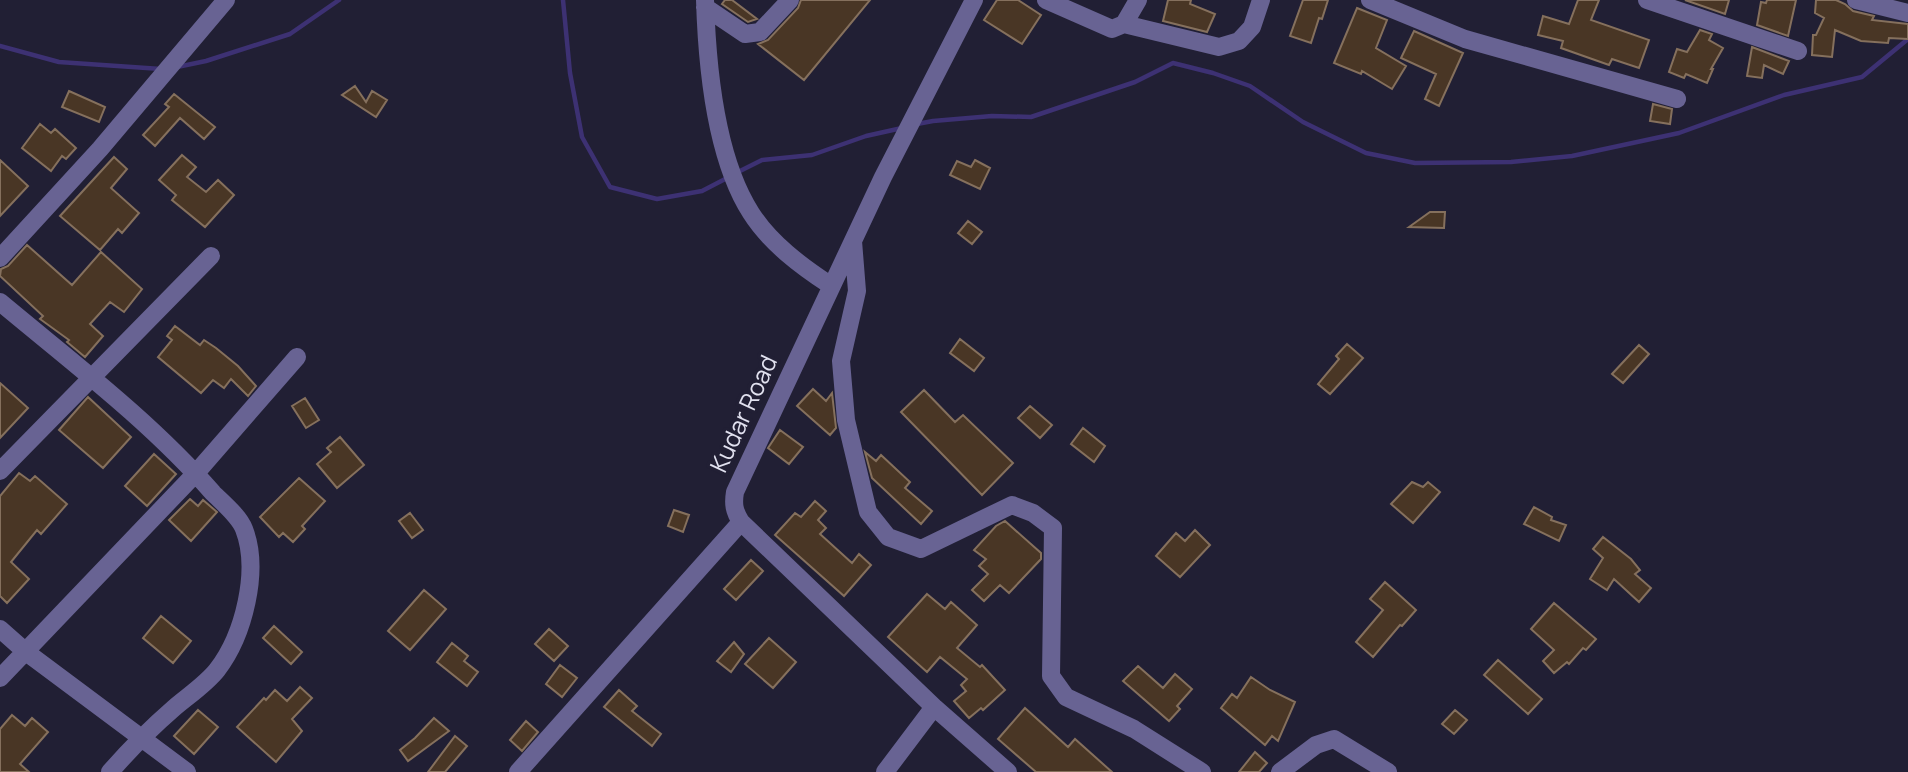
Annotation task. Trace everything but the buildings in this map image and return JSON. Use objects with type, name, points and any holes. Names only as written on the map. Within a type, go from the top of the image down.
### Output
[{"type":"street","points":[[0,258],[100,149],[226,0]]},
{"type":"street","points":[[705,4],[745,34],[760,33],[790,0]]},
{"type":"street","name":"Kudar Road","points":[[741,522],[735,513],[735,492],[830,285],[974,0]]},
{"type":"street","points":[[1046,0],[1106,29],[1124,24],[1138,0]]},
{"type":"street","points":[[1124,24],[1219,47],[1240,41],[1252,27],[1261,0]]},
{"type":"street","points":[[1370,0],[1465,39],[1677,99]]},
{"type":"street","points":[[1647,0],[1798,51]]},
{"type":"street","points":[[1856,0],[1908,13]]},
{"type":"street","points":[[705,4],[714,100],[728,167],[751,214],[772,240],[830,285]]},
{"type":"street","points":[[853,241],[857,291],[841,361],[846,420],[868,512],[888,537],[921,549],[1012,505],[1033,513],[1053,528],[1051,676],[1066,697],[1134,729],[1202,772]]},
{"type":"street","points":[[0,471],[211,256]]},
{"type":"street","points":[[0,302],[151,427],[243,526],[249,546],[250,574],[246,608],[234,642],[216,671],[140,738],[110,772]]},
{"type":"street","points":[[0,678],[196,473],[297,357]]},
{"type":"street","points":[[518,772],[741,522],[934,707],[1008,772]]},
{"type":"street","points":[[0,629],[26,652],[187,772]]},
{"type":"street","points":[[886,772],[934,707]]},
{"type":"street","points":[[1280,772],[1316,745],[1334,739],[1388,772]]},
{"type":"waterway","points":[[177,67],[206,61],[290,34],[339,0]]},
{"type":"waterway","points":[[563,0],[570,73],[582,137],[610,187],[657,199],[702,191],[729,177]]},
{"type":"waterway","points":[[917,124],[992,116],[1031,117],[1135,82],[1173,63],[1250,86],[1303,122],[1366,153],[1415,163],[1511,162],[1572,156],[1679,133],[1784,95],[1862,77],[1908,39]]},
{"type":"waterway","points":[[0,46],[59,62],[161,69]]},
{"type":"waterway","points":[[736,173],[762,160],[812,155],[866,136],[902,128]]}]
